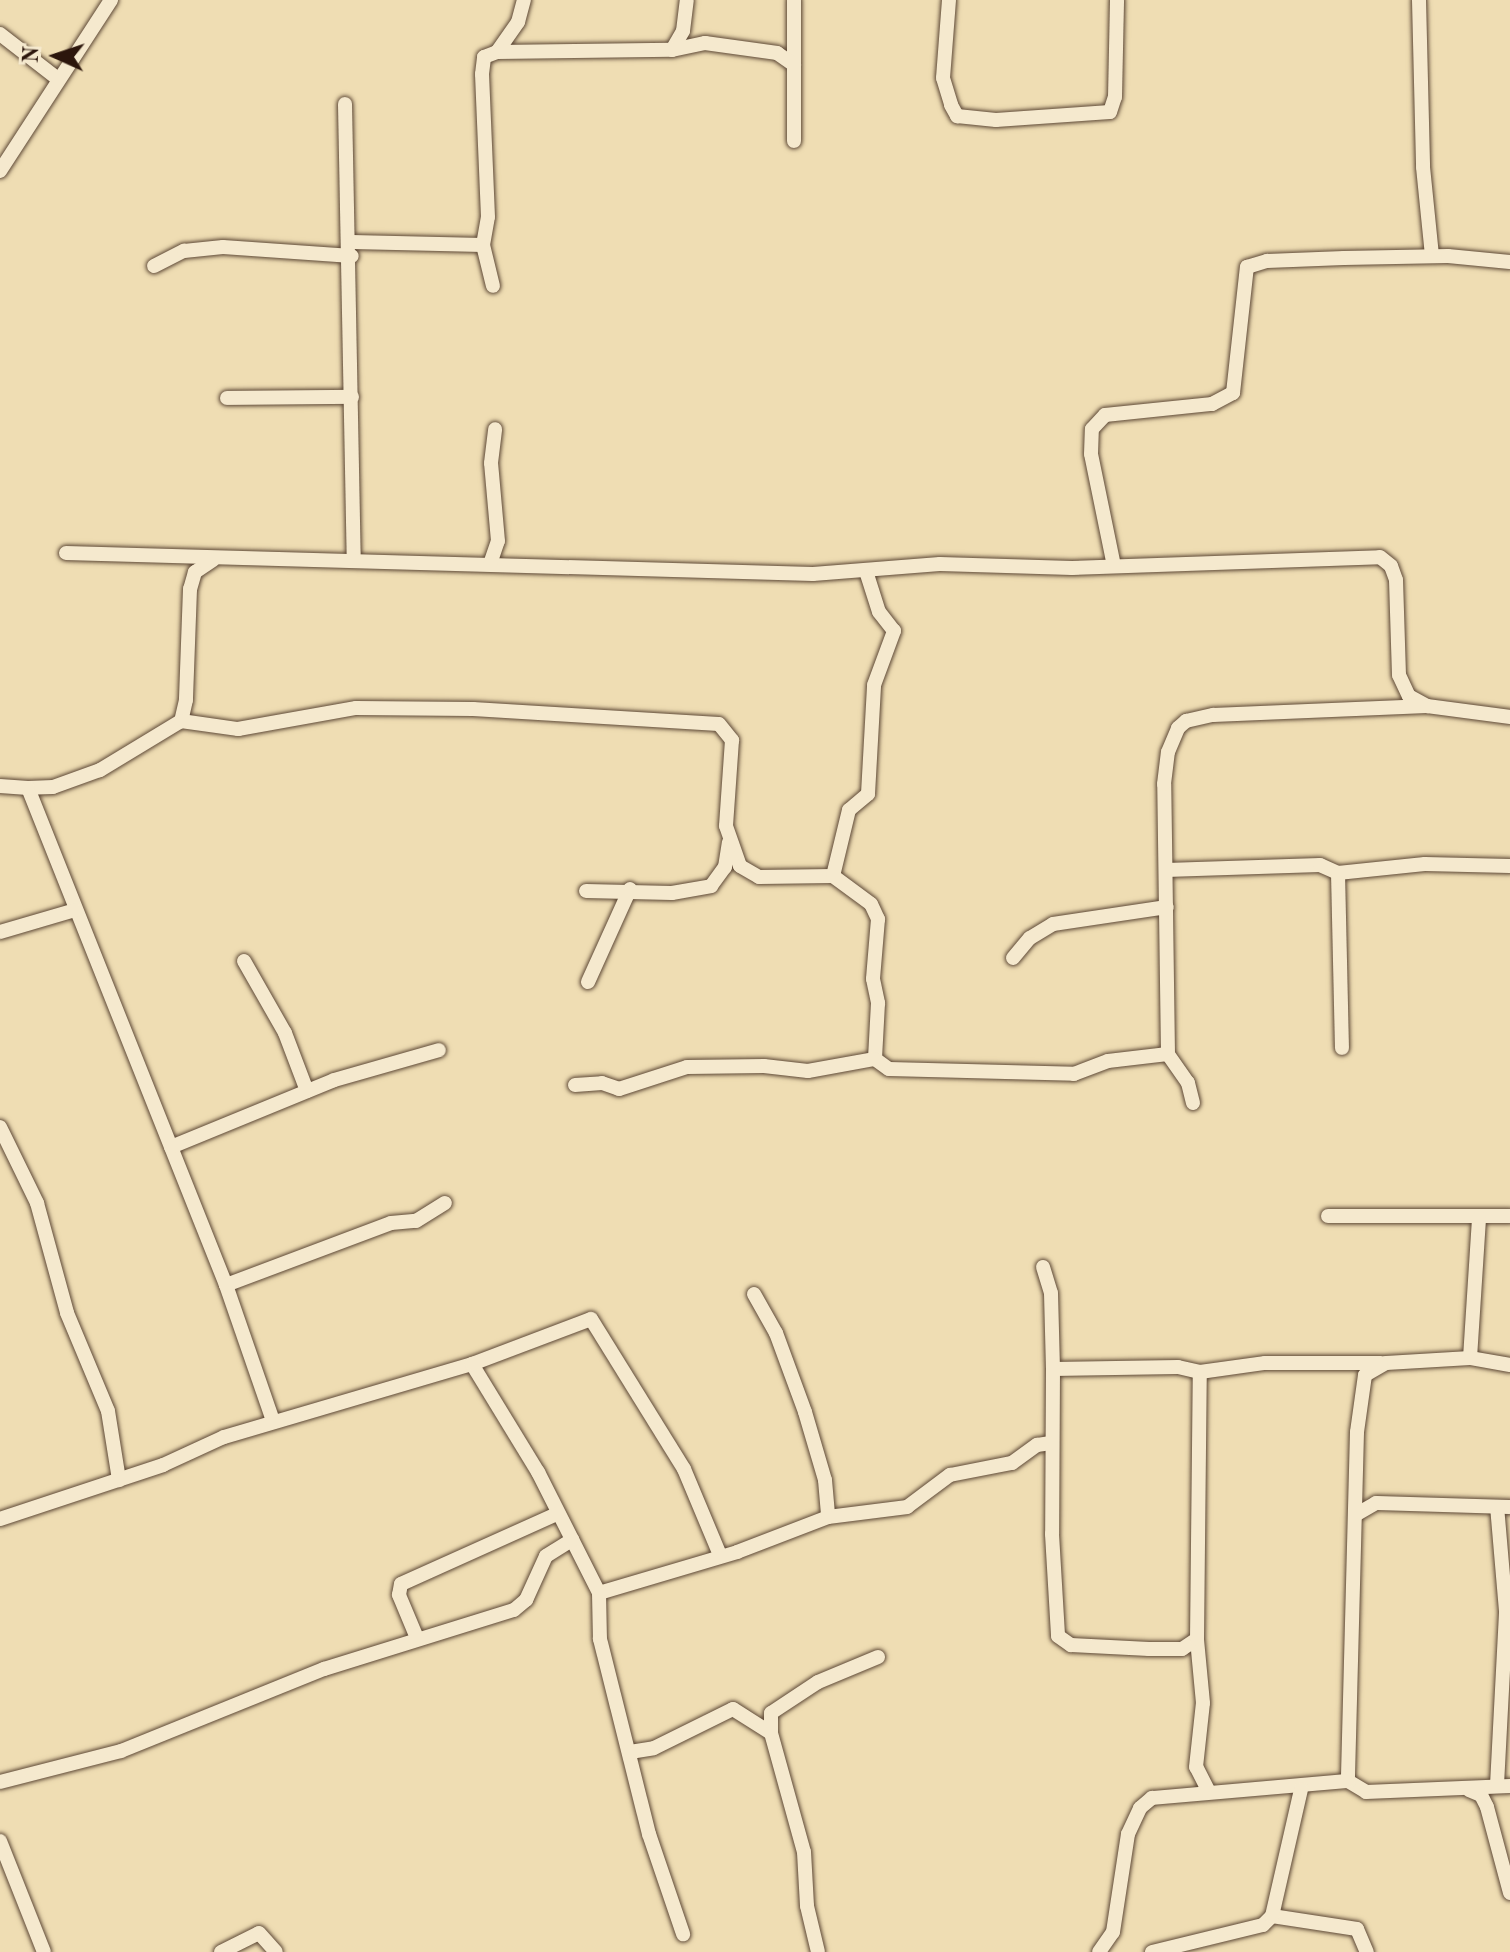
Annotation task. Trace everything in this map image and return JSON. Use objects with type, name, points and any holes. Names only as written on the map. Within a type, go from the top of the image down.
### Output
[{"type":"street","points":[[0,171],[111,0]]},
{"type":"street","points":[[497,52],[518,22],[524,0]]},
{"type":"street","points":[[672,50],[683,31],[687,0]]},
{"type":"street","points":[[794,0],[794,141]]},
{"type":"street","points":[[949,0],[943,78],[951,105],[957,116],[996,120],[1110,112],[1115,97],[1117,0]]},
{"type":"street","points":[[1419,0],[1423,167],[1432,256]]},
{"type":"street","points":[[0,34],[58,79]]},
{"type":"street","points":[[493,286],[483,245],[488,217],[482,74],[484,57],[497,52],[672,50],[705,43],[777,53],[794,65]]},
{"type":"street","points":[[345,104],[352,249],[354,560]]},
{"type":"street","points":[[154,266],[184,251],[223,247],[352,249],[483,245]]},
{"type":"street","points":[[1114,566],[1091,454],[1092,429],[1105,415],[1226,400],[1235,382],[1241,279],[1247,267],[1267,261],[1432,256],[1510,262]]},
{"type":"street","points":[[227,398],[352,397]]},
{"type":"street","points":[[490,564],[498,541],[491,463],[495,429]]},
{"type":"street","points":[[66,553],[214,560],[354,560],[740,573],[866,571],[940,564],[1114,566],[1380,557],[1391,566],[1396,580],[1403,686],[1397,701],[1383,708]]},
{"type":"street","points":[[181,721],[190,589],[195,572],[214,560]]},
{"type":"street","points":[[833,876],[849,810],[868,794],[874,685],[894,631],[879,612],[866,571]]},
{"type":"street","points":[[1403,686],[1427,706]]},
{"type":"street","points":[[1193,1103],[1188,1083],[1168,1054],[1168,752],[1186,721],[1427,706],[1510,717]]},
{"type":"street","points":[[0,786],[53,787],[100,770],[181,721],[238,729],[356,708],[473,709],[719,724],[732,740],[729,841],[725,867],[711,886],[672,893],[630,889],[586,891]]},
{"type":"street","points":[[28,788],[226,1285],[273,1421]]},
{"type":"street","points":[[729,841],[740,866],[759,877],[833,876],[871,904],[878,919],[873,979],[878,1003],[875,1059]]},
{"type":"street","points":[[1166,870],[1320,865],[1338,873],[1425,864],[1510,866]]},
{"type":"street","points":[[1338,873],[1342,1048]]},
{"type":"street","points":[[588,982],[630,889]]},
{"type":"street","points":[[1013,958],[1030,938],[1053,924],[1167,907]]},
{"type":"street","points":[[0,932],[75,910]]},
{"type":"street","points":[[244,961],[285,1033],[307,1091]]},
{"type":"street","points":[[171,1147],[307,1091],[439,1050]]},
{"type":"street","points":[[575,1085],[602,1083],[619,1089],[687,1067],[764,1066],[808,1071],[875,1059],[889,1069],[1074,1074],[1108,1061],[1168,1054]]},
{"type":"street","points":[[0,1127],[37,1203],[67,1313],[108,1411],[119,1480]]},
{"type":"street","points":[[226,1285],[391,1223],[416,1221],[445,1203]]},
{"type":"street","points":[[1328,1216],[1510,1216]]},
{"type":"street","points":[[1470,1358],[1479,1218]]},
{"type":"street","points":[[1043,1267],[1051,1293],[1051,1443],[1058,1636],[1071,1645],[1149,1649],[1182,1649],[1197,1639]]},
{"type":"street","points":[[754,1294],[776,1333],[805,1412],[825,1480],[828,1517]]},
{"type":"street","points":[[0,1519],[119,1480],[273,1421],[472,1364],[591,1319],[684,1469],[720,1555]]},
{"type":"street","points":[[1053,1369],[1178,1367],[1200,1372],[1265,1363],[1386,1363],[1470,1358],[1510,1365]]},
{"type":"street","points":[[1348,1781],[1361,1387],[1365,1375],[1386,1363]]},
{"type":"street","points":[[472,1364],[599,1593],[600,1639],[649,1834],[683,1934]]},
{"type":"street","points":[[1200,1372],[1197,1639],[1203,1703],[1196,1767],[1209,1792]]},
{"type":"street","points":[[599,1593],[828,1517],[907,1507],[950,1475],[1012,1463],[1037,1445],[1051,1443]]},
{"type":"street","points":[[1099,1952],[1113,1932],[1128,1834],[1140,1808],[1163,1794],[1301,1789],[1348,1781],[1366,1792],[1469,1790],[1503,1786],[1504,1507],[1376,1503],[1357,1514]]},
{"type":"street","points":[[417,1638],[399,1595],[401,1584],[557,1514]]},
{"type":"street","points":[[0,1782],[121,1751],[219,1709],[417,1638],[514,1610],[526,1600],[546,1556],[572,1540]]},
{"type":"street","points":[[818,1952],[807,1906],[804,1852],[771,1733],[771,1713],[818,1682],[878,1657]]},
{"type":"street","points":[[630,1752],[654,1748],[733,1709],[771,1733]]},
{"type":"street","points":[[1152,1952],[1263,1925],[1272,1916],[1301,1789]]},
{"type":"street","points":[[1469,1790],[1481,1795],[1487,1807],[1510,1893]]},
{"type":"street","points":[[0,1841],[44,1952]]},
{"type":"street","points":[[1272,1916],[1357,1929],[1367,1952]]},
{"type":"street","points":[[221,1952],[259,1933],[276,1952]]},
{"type":"street","points":[[1216,1936],[1220,1952]]}]
